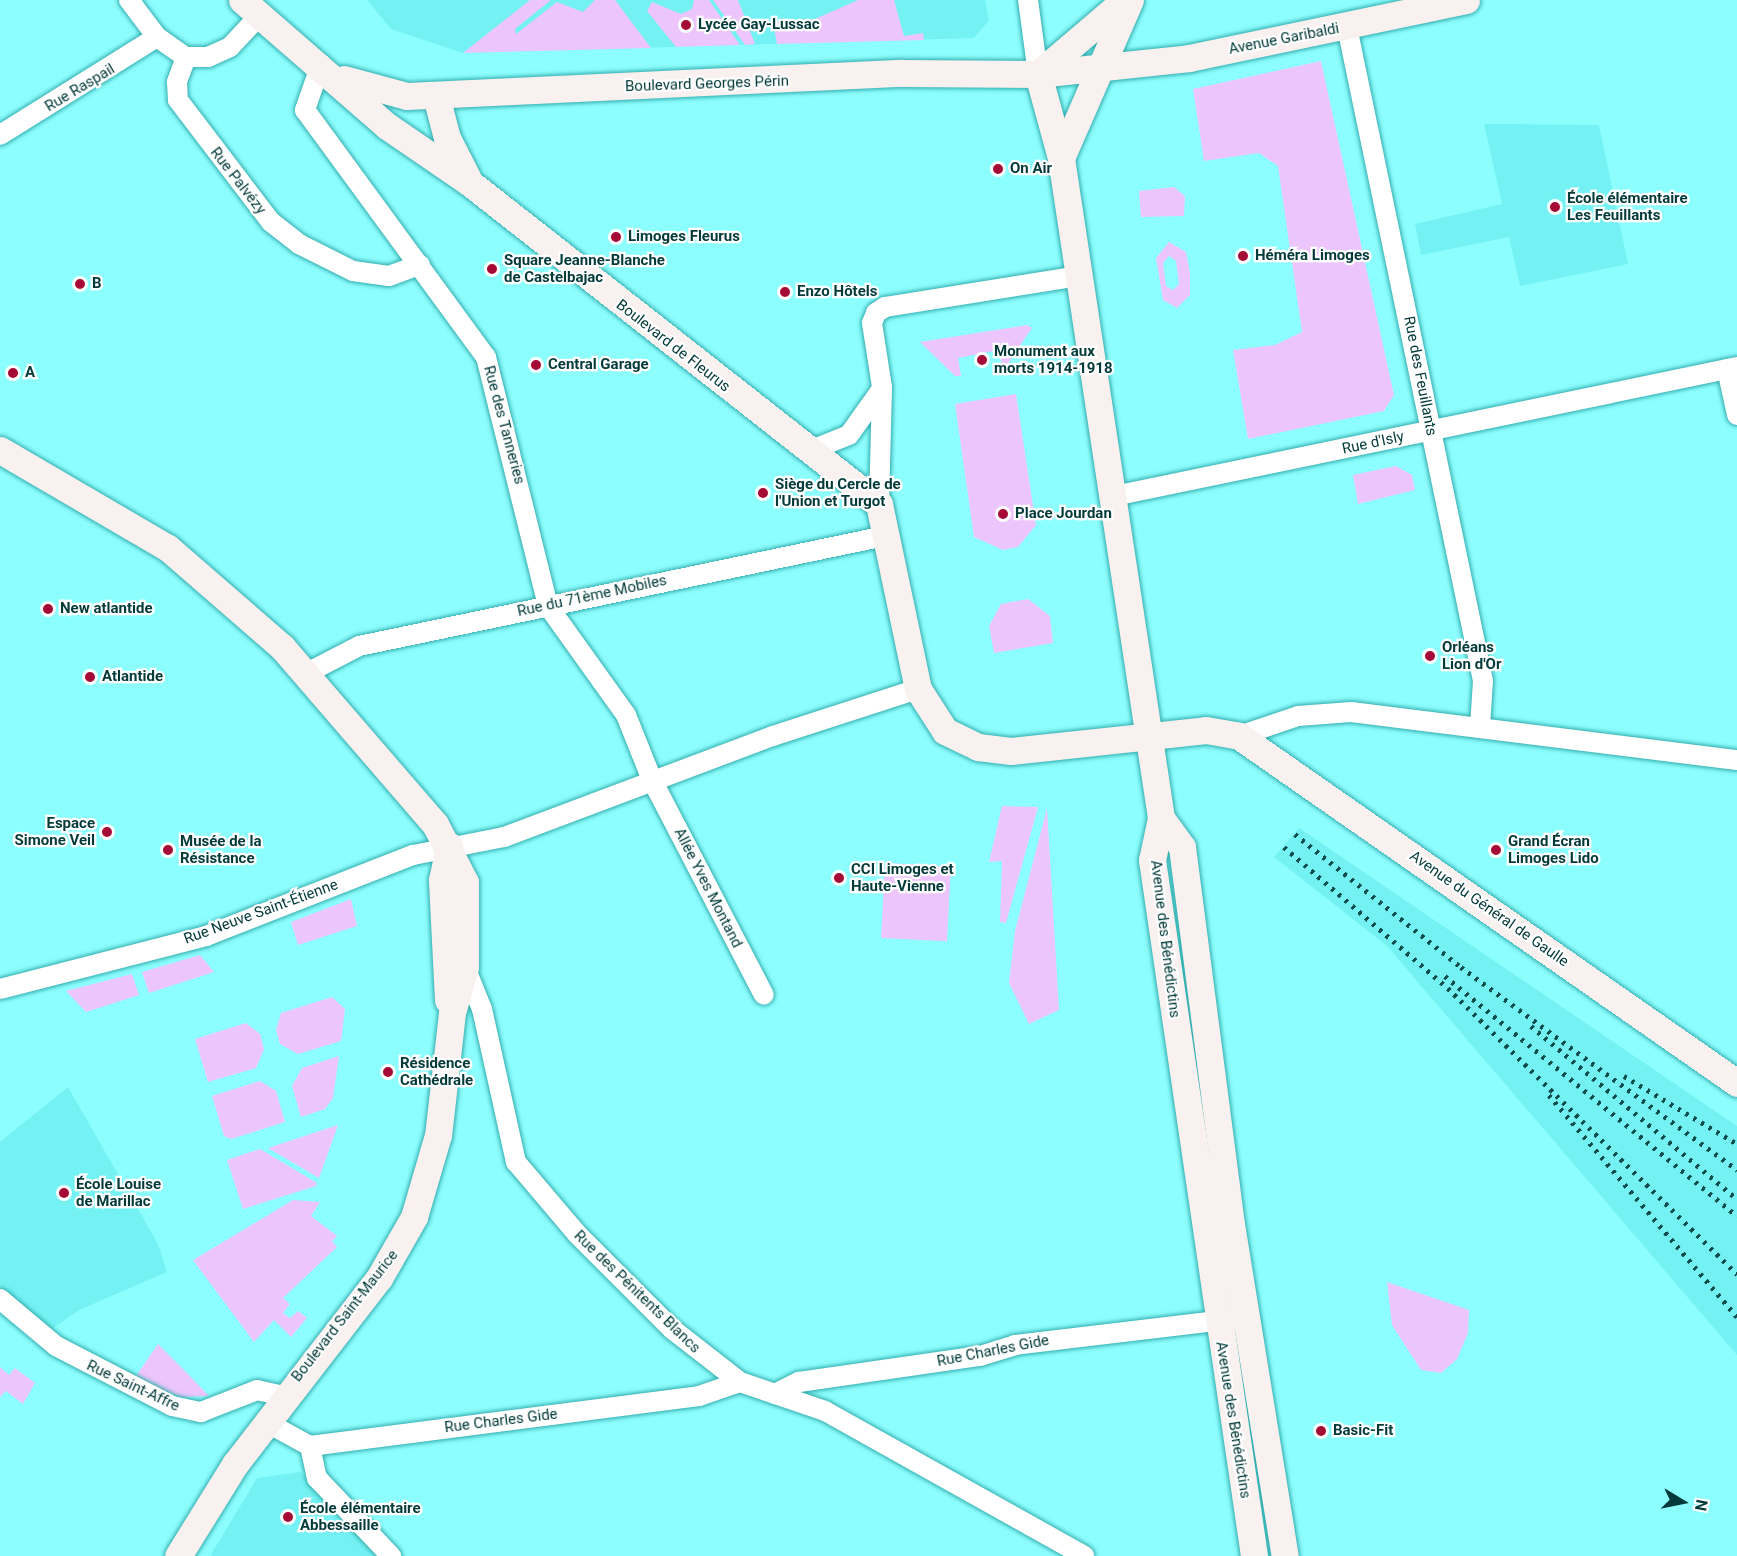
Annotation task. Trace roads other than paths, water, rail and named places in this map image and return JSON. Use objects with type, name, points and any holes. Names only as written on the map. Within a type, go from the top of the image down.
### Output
[{"type":"main road","points":[[1125,0],[1038,74],[1061,158],[1114,495],[1147,736],[1161,818]]},
{"type":"main road","points":[[1061,158],[1130,0]]},
{"type":"main road","name":"Avenue Garibaldi","points":[[1101,66],[1189,58],[1347,27],[1466,0]]},
{"type":"main road","points":[[251,8],[321,64]]},
{"type":"main road","name":"Boulevard Georges Périn","points":[[321,64],[349,82],[383,93],[436,96],[901,74],[1038,74],[1101,66]]},
{"type":"main road","name":"Boulevard de Fleurus","points":[[321,64],[387,126],[470,183],[879,504]]},
{"type":"main road","name":"Boulevard de Fleurus","points":[[436,96],[447,138],[470,183]]},
{"type":"main road","points":[[0,450],[168,548],[233,601],[304,674],[449,846]]},
{"type":"main road","points":[[879,504],[918,689],[945,731],[978,747],[1052,750],[1206,730],[1239,736]]},
{"type":"main road","name":"Avenue du Général de Gaulle","points":[[1239,736],[1737,1083]]},
{"type":"main road","name":"Avenue des Bénédictins","points":[[1161,818],[1182,847],[1231,1224],[1249,1316],[1285,1556]]},
{"type":"main road","name":"Avenue des Bénédictins","points":[[1161,818],[1152,860],[1217,1320],[1254,1556]]},
{"type":"main road","name":"Boulevard Saint-Maurice","points":[[449,846],[442,880],[445,988],[452,1013]]},
{"type":"main road","name":"Boulevard Saint-Maurice","points":[[178,1556],[282,1396],[379,1278],[414,1217],[438,1135],[452,1013],[465,967],[465,882],[449,846]]},
{"type":"main road","points":[[442,880],[465,967]]},
{"type":"street","points":[[129,0],[157,37],[186,57],[208,57],[230,47],[251,8]]},
{"type":"street","points":[[1028,0],[1038,74]]},
{"type":"street","name":"Rue des Feuillants","points":[[1347,27],[1483,681],[1480,726]]},
{"type":"street","name":"Rue Raspail","points":[[0,135],[157,37]]},
{"type":"street","name":"Rue Palvézy","points":[[186,57],[177,82],[178,100],[271,222],[299,244],[353,271],[389,276],[420,266]]},
{"type":"street","name":"Rue des Tanneries","points":[[321,64],[305,99],[312,124],[486,357],[548,606],[626,715],[652,780]]},
{"type":"street","points":[[879,504],[882,387],[872,323],[885,307],[1078,276]]},
{"type":"street","points":[[1732,368],[1737,415]]},
{"type":"street","name":"Rue d'Isly","points":[[1114,495],[1732,368]]},
{"type":"street","points":[[809,451],[849,435],[882,387]]},
{"type":"street","name":"Rue du 71ème Mobiles","points":[[304,674],[359,646],[885,536]]},
{"type":"street","name":"Rue Neuve Saint-Étienne","points":[[0,989],[195,939],[449,846],[504,837],[652,780],[918,689]]},
{"type":"street","points":[[1239,736],[1298,716],[1352,712],[1480,726],[1737,760]]},
{"type":"street","name":"Allée Yves Montand","points":[[652,780],[764,995]]},
{"type":"street","name":"Rue des Pénitents Blancs","points":[[465,967],[482,1009],[516,1162],[672,1329],[740,1382],[825,1411],[1084,1556]]},
{"type":"street","name":"Rue Saint-Affre","points":[[0,1299],[56,1346],[172,1406],[201,1412],[257,1390],[282,1396]]},
{"type":"street","name":"Rue Charles Gide","points":[[775,1394],[800,1382],[980,1356],[1024,1344],[1249,1316]]},
{"type":"street","name":"Rue Charles Gide","points":[[310,1446],[699,1396],[740,1382]]},
{"type":"street","points":[[266,1422],[310,1446],[317,1478],[391,1556]]},
{"type":"railway","points":[[1295,834],[1461,967],[1737,1170]]},
{"type":"railway","points":[[1284,847],[1448,988],[1737,1274]]},
{"type":"railway","points":[[1445,976],[1737,1216]]},
{"type":"railway","points":[[1531,1026],[1737,1199]]},
{"type":"railway","points":[[1624,1076],[1737,1144]]},
{"type":"railway","points":[[1549,1095],[1737,1317]]},
{"type":"place","name":"Lycée Gay-Lussac","points":[[686,25]]},
{"type":"place","name":"On Air","points":[[998,169]]},
{"type":"place","name":"École élémentaire Les Feuillants","points":[[1555,207]]},
{"type":"place","name":"Limoges Fleurus","points":[[616,237]]},
{"type":"place","name":"Héméra Limoges","points":[[1243,256]]},
{"type":"place","name":"Square Jeanne-Blanche de Castelbajac","points":[[492,269]]},
{"type":"place","name":"B","points":[[80,284]]},
{"type":"place","name":"Enzo Hôtels","points":[[785,292]]},
{"type":"place","name":"Monument aux morts 1914-1918","points":[[982,360]]},
{"type":"place","name":"Central Garage","points":[[536,365]]},
{"type":"place","name":"A","points":[[13,373]]},
{"type":"place","name":"Siège du Cercle de l'Union et Turgot","points":[[763,493]]},
{"type":"place","name":"Place Jourdan","points":[[1003,514]]},
{"type":"place","name":"New atlantide","points":[[48,609]]},
{"type":"place","name":"Orléans Lion d'Or","points":[[1430,656]]},
{"type":"place","name":"Atlantide","points":[[90,677]]},
{"type":"place","name":"Espace Simone Veil","points":[[107,832]]},
{"type":"place","name":"Musée de la Résistance","points":[[168,850]]},
{"type":"place","name":"Grand Écran Limoges Lido","points":[[1496,850]]},
{"type":"place","name":"CCI Limoges et Haute-Vienne","points":[[839,878]]},
{"type":"place","name":"Résidence Cathédrale","points":[[388,1072]]},
{"type":"place","name":"École Louise de Marillac","points":[[64,1193]]},
{"type":"place","name":"Basic-Fit","points":[[1321,1431]]},
{"type":"place","name":"École élémentaire Abbessaille","points":[[288,1517]]}]
